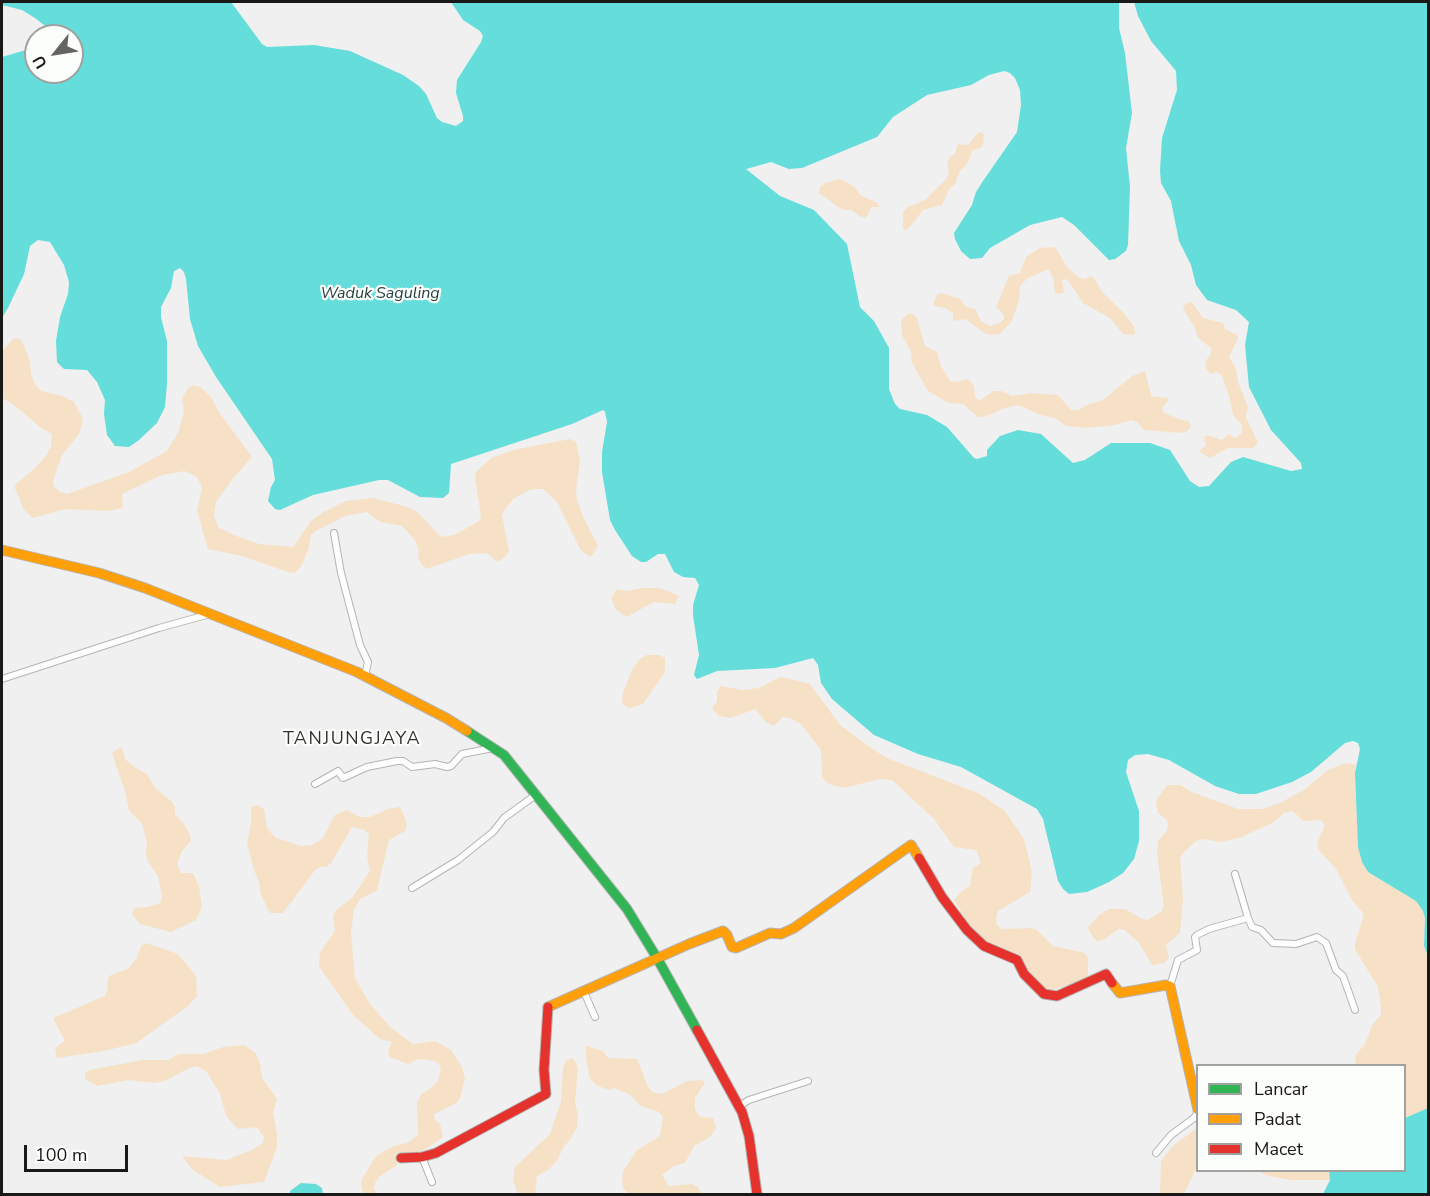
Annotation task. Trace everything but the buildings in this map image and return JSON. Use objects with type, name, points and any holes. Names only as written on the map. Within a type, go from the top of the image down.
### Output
[{"type":"street","points":[[333,533],[354,624],[368,662],[365,676]]},
{"type":"street","points":[[2,550],[99,573],[210,614],[365,676],[446,718],[508,759],[627,909],[657,958],[739,1106],[747,1125],[757,1194]]},
{"type":"street","points":[[2,679],[149,631],[210,614]]},
{"type":"street","points":[[315,784],[338,771],[343,778],[367,767],[397,761],[403,761],[412,767],[435,764],[452,766],[462,754],[494,748]]},
{"type":"street","points":[[412,888],[465,854],[493,832],[504,818],[537,794]]},
{"type":"street","points":[[401,1158],[422,1157],[436,1153],[546,1094],[544,1070],[547,1007],[723,931],[732,947],[736,948],[770,933],[781,934],[794,928],[911,845],[942,897],[967,930],[984,945],[1017,960],[1024,974],[1044,994],[1057,996],[1106,974],[1113,987],[1120,993],[1166,984],[1170,986]]},
{"type":"street","points":[[1235,874],[1252,927],[1261,930],[1273,943],[1296,944],[1317,937],[1326,943],[1355,1010]]},
{"type":"street","points":[[1196,1094],[1184,1052],[1170,986],[1178,960],[1197,950],[1195,937],[1197,935],[1209,929],[1248,918]]},
{"type":"street","points":[[584,992],[595,1017]]},
{"type":"street","points":[[739,1106],[749,1100],[808,1081]]},
{"type":"street","points":[[1156,1153],[1171,1135],[1194,1118],[1196,1113]]},
{"type":"street","points":[[422,1157],[432,1182]]},
{"type":"shaded area","points":[[981,132],[984,134],[982,147],[972,151],[967,164],[960,171],[955,184],[949,189],[942,205],[923,210],[911,226],[906,230],[903,229],[903,212],[908,207],[925,200],[947,178],[949,172],[947,163],[955,154],[958,144],[968,145]]},
{"type":"shaded area","points":[[840,179],[855,187],[860,195],[876,202],[880,207],[871,207],[865,218],[851,210],[838,207],[819,193],[820,187],[825,183]]},
{"type":"shaded area","points":[[1055,247],[1067,267],[1079,278],[1085,279],[1091,276],[1094,278],[1103,293],[1134,326],[1133,335],[1123,334],[1110,318],[1083,303],[1067,279],[1062,280],[1064,293],[1055,294],[1053,277],[1048,269],[1028,278],[1020,286],[1019,300],[1012,321],[1000,334],[984,333],[966,319],[956,321],[953,319],[953,313],[933,304],[937,295],[942,293],[960,299],[966,307],[975,309],[981,321],[990,326],[1000,323],[1004,315],[996,307],[1009,276],[1020,273],[1026,257],[1040,248]]},
{"type":"shaded area","points":[[1192,302],[1203,318],[1223,323],[1225,329],[1237,335],[1238,338],[1229,357],[1236,369],[1238,382],[1248,407],[1246,417],[1258,443],[1253,448],[1228,448],[1210,458],[1200,452],[1206,446],[1204,437],[1207,435],[1222,440],[1229,434],[1234,438],[1238,437],[1242,432],[1242,425],[1233,415],[1222,376],[1217,372],[1211,374],[1206,369],[1205,362],[1211,354],[1211,348],[1198,338],[1194,326],[1183,309],[1186,303]]},
{"type":"shaded area","points":[[910,313],[916,316],[925,346],[937,352],[940,364],[950,381],[958,382],[967,379],[970,381],[974,386],[975,397],[979,401],[994,391],[1001,391],[1012,396],[1032,393],[1058,395],[1071,410],[1079,410],[1103,400],[1132,376],[1145,371],[1151,396],[1168,398],[1162,408],[1163,412],[1188,421],[1191,426],[1187,431],[1181,433],[1144,430],[1137,422],[1131,420],[1115,425],[1087,428],[1066,426],[1055,418],[1041,415],[1018,405],[978,417],[963,404],[949,403],[928,391],[912,363],[911,352],[902,335],[901,322]]},
{"type":"shaded area","points":[[14,338],[20,339],[24,346],[36,386],[42,391],[63,396],[74,402],[83,421],[79,434],[62,455],[53,481],[54,487],[60,492],[67,494],[129,472],[167,451],[178,433],[184,412],[182,399],[188,388],[194,385],[210,396],[252,457],[216,502],[214,516],[219,528],[234,535],[259,544],[293,547],[311,521],[322,513],[346,501],[373,498],[416,511],[441,537],[454,535],[478,522],[481,516],[476,472],[491,458],[513,450],[570,439],[576,442],[580,461],[576,489],[577,501],[598,545],[592,556],[580,549],[557,502],[543,489],[536,489],[529,490],[513,499],[505,509],[502,515],[509,551],[497,562],[487,553],[469,554],[427,569],[418,558],[419,551],[415,540],[402,526],[380,522],[367,512],[345,516],[316,531],[311,535],[309,548],[301,567],[294,573],[288,572],[242,556],[208,549],[197,511],[202,487],[197,477],[185,471],[162,475],[122,494],[123,508],[108,511],[65,509],[33,518],[24,510],[14,486],[45,457],[51,447],[52,434],[2,398],[2,351]]},
{"type":"shaded area","points":[[660,588],[679,596],[675,604],[654,602],[627,617],[616,610],[611,598],[617,589],[627,591]]},
{"type":"shaded area","points":[[647,655],[659,655],[665,658],[665,672],[643,704],[629,708],[622,704],[623,692],[633,668],[641,658]]},
{"type":"shaded area","points":[[781,677],[810,684],[840,725],[889,759],[978,793],[1005,811],[1024,839],[1032,872],[1030,892],[998,911],[997,925],[1002,929],[1031,928],[1037,930],[1053,946],[1085,953],[1088,958],[1088,975],[1084,980],[1052,990],[1046,989],[1038,984],[1020,959],[987,943],[970,926],[954,900],[970,886],[973,868],[981,863],[976,850],[954,847],[934,819],[892,780],[881,779],[843,788],[833,785],[822,777],[821,750],[801,724],[783,717],[774,726],[767,723],[755,709],[731,718],[719,716],[713,710],[717,702],[717,692],[721,686],[742,690],[759,688]]},
{"type":"shaded area","points":[[121,747],[126,760],[147,774],[155,788],[172,802],[175,814],[190,835],[191,841],[182,851],[177,864],[181,873],[193,873],[199,886],[202,907],[196,920],[171,932],[140,924],[132,914],[135,908],[160,903],[162,896],[158,876],[147,860],[147,842],[142,824],[129,810],[113,757],[112,753]]},
{"type":"shaded area","points":[[1346,763],[1356,765],[1358,847],[1362,862],[1368,872],[1416,901],[1425,918],[1424,946],[1428,956],[1428,1108],[1406,1118],[1406,1064],[1356,1064],[1355,1056],[1365,1044],[1373,1024],[1381,1014],[1381,1007],[1378,987],[1355,949],[1364,914],[1352,900],[1336,869],[1318,849],[1317,843],[1325,825],[1321,820],[1303,821],[1293,811],[1284,813],[1272,823],[1239,838],[1221,842],[1202,839],[1196,841],[1180,858],[1183,899],[1180,933],[1166,945],[1169,958],[1164,963],[1152,965],[1139,943],[1125,930],[1119,929],[1103,940],[1097,941],[1088,928],[1099,915],[1109,909],[1125,909],[1148,920],[1162,911],[1164,906],[1157,854],[1158,841],[1168,826],[1167,820],[1158,813],[1156,801],[1167,785],[1180,785],[1192,792],[1238,809],[1262,809],[1280,803],[1304,790],[1328,770]]},
{"type":"shaded area","points":[[258,805],[264,809],[267,828],[276,838],[301,846],[312,845],[322,839],[335,815],[347,810],[360,817],[370,817],[388,809],[400,807],[407,824],[405,831],[389,840],[377,890],[360,899],[354,910],[351,933],[355,978],[370,1004],[391,1028],[413,1044],[435,1041],[451,1050],[462,1067],[465,1079],[460,1099],[455,1104],[434,1114],[435,1120],[440,1124],[443,1137],[422,1151],[401,1153],[397,1165],[379,1177],[375,1183],[374,1189],[378,1194],[363,1194],[361,1181],[376,1156],[393,1146],[407,1143],[418,1135],[417,1101],[437,1083],[441,1070],[439,1064],[434,1061],[419,1059],[408,1064],[390,1057],[388,1051],[392,1042],[380,1039],[353,1015],[319,966],[320,953],[335,931],[333,916],[336,910],[352,898],[370,871],[367,856],[369,835],[365,830],[352,827],[331,863],[315,870],[283,913],[270,913],[261,895],[247,843],[251,810],[252,807]]},
{"type":"shaded area","points":[[146,943],[178,954],[196,976],[197,996],[188,1006],[136,1043],[104,1051],[57,1058],[55,1048],[65,1041],[53,1018],[105,996],[109,976],[129,968],[137,958],[141,946]]},
{"type":"shaded area","points":[[243,1045],[255,1052],[262,1078],[277,1099],[273,1112],[277,1147],[264,1182],[220,1187],[192,1169],[182,1156],[227,1160],[263,1143],[264,1137],[257,1127],[238,1129],[234,1125],[226,1115],[220,1094],[207,1072],[202,1069],[196,1066],[189,1068],[167,1080],[155,1083],[129,1080],[97,1086],[85,1079],[85,1073],[90,1070],[142,1060],[168,1060],[179,1054],[204,1054],[223,1047]]},
{"type":"shaded area","points":[[586,1046],[603,1051],[608,1058],[637,1059],[648,1087],[653,1092],[662,1094],[687,1081],[703,1080],[705,1083],[695,1098],[695,1109],[700,1117],[713,1118],[716,1128],[710,1137],[694,1146],[685,1163],[674,1166],[662,1175],[669,1186],[692,1184],[698,1187],[702,1194],[630,1194],[624,1190],[623,1171],[637,1150],[660,1136],[663,1117],[659,1112],[639,1105],[632,1096],[626,1093],[596,1085],[590,1078]]},
{"type":"shaded area","points":[[572,1058],[578,1068],[575,1103],[578,1115],[577,1127],[557,1161],[537,1176],[535,1194],[518,1194],[513,1181],[515,1167],[550,1134],[561,1101],[563,1067],[566,1061]]},
{"type":"shaded area","points":[[1196,1129],[1196,1168],[1184,1194],[1160,1194],[1161,1161],[1174,1145]]},
{"type":"shaded area","points":[[1260,1172],[1329,1172],[1330,1180],[1290,1180]]},
{"type":"water","name":"Waduk Saguling","points":[[2,2],[231,2],[262,44],[267,47],[314,45],[350,51],[403,75],[419,86],[426,94],[437,118],[456,126],[463,121],[456,93],[457,80],[483,36],[480,31],[463,20],[451,2],[1119,2],[1119,28],[1125,53],[1132,113],[1126,148],[1130,187],[1128,245],[1126,251],[1115,259],[1109,260],[1074,225],[1062,217],[1030,225],[990,248],[982,258],[970,259],[961,251],[954,233],[972,205],[976,192],[1017,132],[1021,105],[1020,90],[1015,78],[1004,71],[989,75],[971,85],[927,95],[893,117],[877,137],[802,168],[789,169],[771,162],[746,169],[780,196],[814,210],[847,244],[860,307],[874,321],[889,348],[889,389],[895,404],[900,409],[927,415],[947,427],[977,459],[987,456],[987,450],[1000,436],[1018,430],[1041,434],[1073,463],[1085,460],[1111,443],[1150,443],[1170,450],[1190,481],[1199,487],[1209,486],[1231,462],[1243,457],[1291,471],[1302,469],[1301,463],[1271,430],[1249,387],[1245,345],[1249,322],[1236,310],[1207,300],[1196,285],[1191,265],[1179,241],[1171,201],[1161,183],[1160,171],[1162,138],[1177,90],[1176,71],[1151,41],[1138,16],[1134,2],[1428,2],[1428,956],[1424,946],[1425,918],[1416,901],[1368,872],[1362,862],[1358,847],[1355,773],[1360,749],[1358,743],[1353,741],[1345,743],[1311,772],[1292,782],[1256,794],[1239,794],[1215,786],[1169,760],[1148,754],[1135,755],[1128,760],[1126,772],[1139,811],[1139,841],[1134,859],[1123,873],[1109,882],[1087,892],[1069,894],[1058,881],[1043,819],[1037,809],[961,767],[918,754],[874,735],[832,699],[821,683],[818,665],[813,658],[775,668],[717,671],[697,679],[694,675],[699,655],[693,605],[699,585],[695,578],[683,577],[674,572],[665,554],[658,554],[646,562],[641,562],[632,556],[615,530],[610,520],[602,472],[602,452],[607,422],[603,410],[572,424],[451,464],[449,493],[443,498],[420,497],[388,480],[379,480],[313,495],[280,510],[275,509],[268,501],[275,480],[272,459],[216,377],[198,346],[190,319],[186,279],[180,268],[174,271],[171,288],[161,307],[167,341],[165,407],[157,423],[139,440],[129,447],[115,446],[107,435],[105,400],[97,382],[87,370],[64,369],[57,362],[56,341],[69,282],[64,265],[50,242],[38,240],[30,246],[24,274],[2,318],[2,57],[24,51],[24,84],[84,84],[84,24],[43,24],[22,10],[2,5]]},
{"type":"water","points":[[1428,1108],[1428,1194],[1323,1194],[1330,1180],[1329,1172],[1406,1172],[1406,1118]]},
{"type":"water","points":[[301,1183],[316,1184],[322,1188],[323,1194],[290,1194],[290,1191]]},
{"type":"traffic: fast","points":[[467,731],[504,755],[627,909],[697,1030]]},
{"type":"traffic: slow","points":[[2,550],[99,573],[145,588],[357,672],[467,731]]},
{"type":"traffic: slow","points":[[548,1007],[723,931],[732,947],[736,948],[770,933],[781,934],[794,928],[911,845],[919,858]]},
{"type":"traffic: slow","points":[[1112,983],[1120,993],[1170,986],[1196,1101]]},
{"type":"traffic: jam","points":[[919,858],[942,897],[967,930],[984,946],[1017,960],[1024,974],[1044,994],[1057,996],[1106,974],[1112,983]]},
{"type":"traffic: jam","points":[[401,1158],[422,1157],[436,1153],[546,1094],[544,1070],[548,1007]]},
{"type":"traffic: jam","points":[[697,1030],[742,1112],[749,1136],[757,1194]]},
{"type":"district","name":"TANJUNGJAYA","points":[[352,740]]}]
